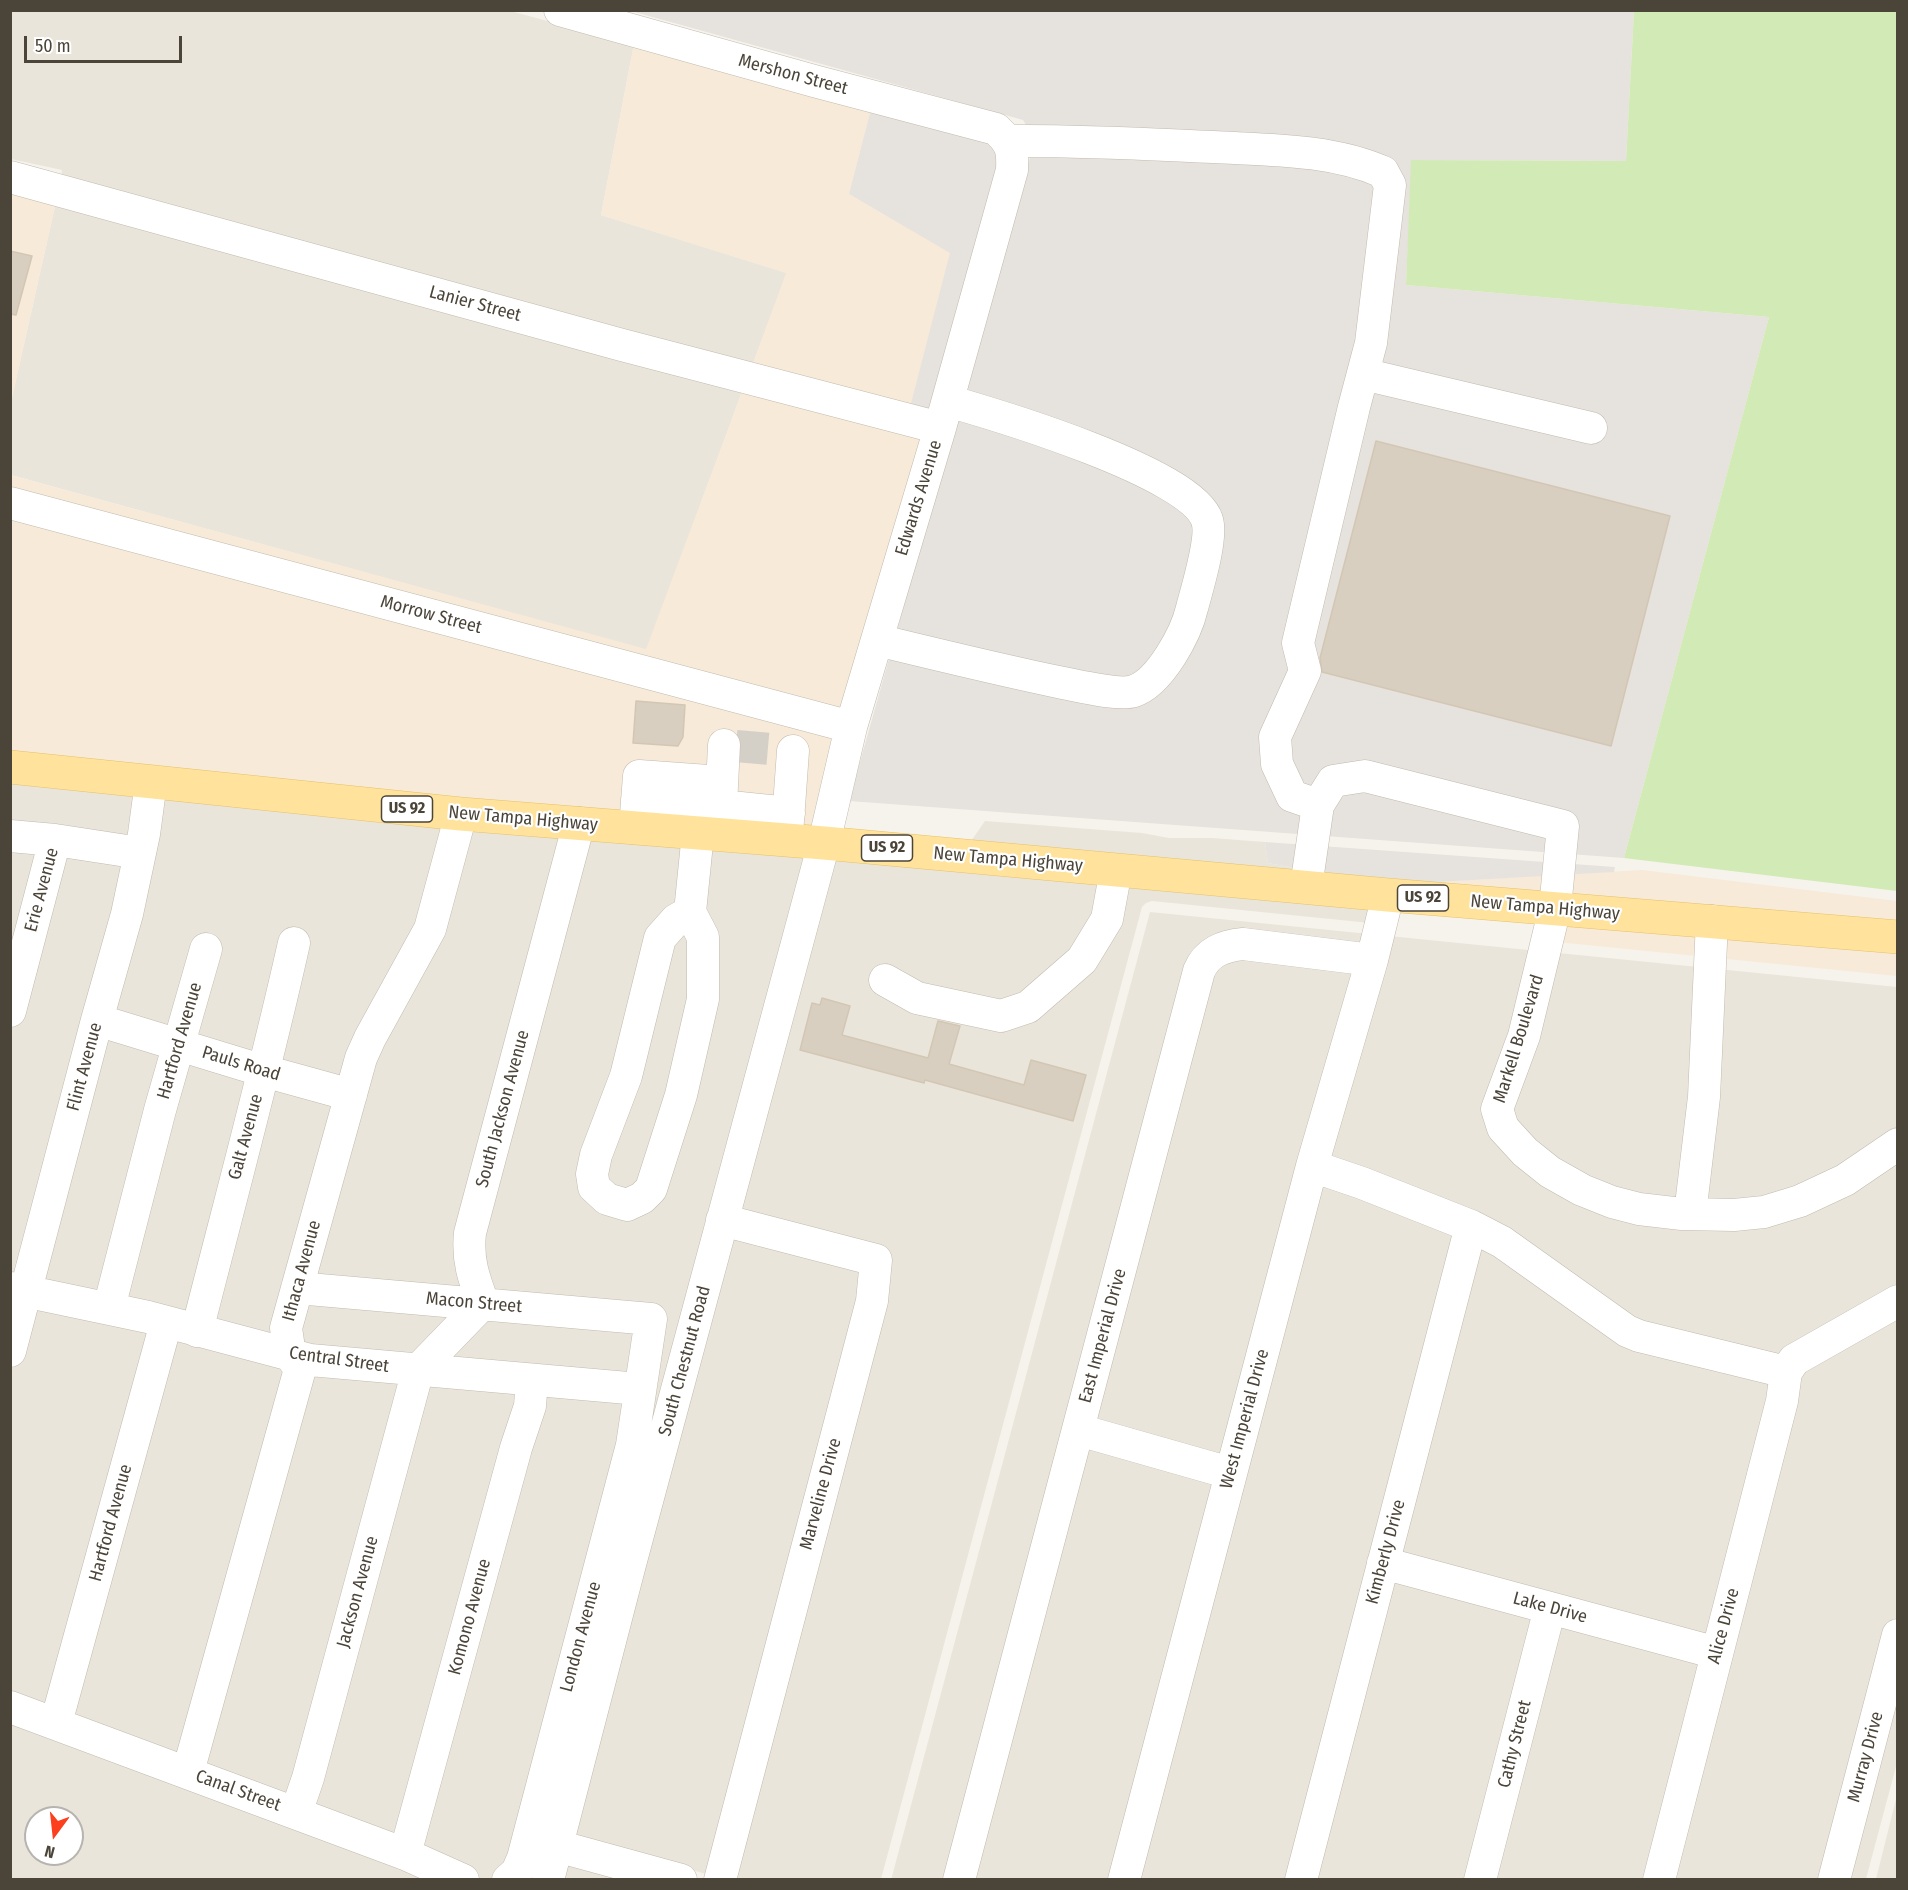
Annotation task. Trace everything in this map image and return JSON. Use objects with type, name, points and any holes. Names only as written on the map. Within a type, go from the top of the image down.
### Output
[{"type":"main road","name":"New Tampa Highway","points":[[10,767],[461,814],[579,824],[636,814],[698,833],[788,826],[824,843],[1388,895],[1898,937]]},
{"type":"street","name":"Mershon Street","points":[[560,10],[996,129],[1010,147]]},
{"type":"street","points":[[1010,147],[1052,140],[1294,152],[1362,162],[1383,172],[1389,185],[1371,343],[1298,643],[1305,671],[1275,737],[1277,764],[1292,796],[1318,805],[1306,887]]},
{"type":"street","name":"Edwards Avenue","points":[[824,843],[848,742],[944,414],[1012,170],[1010,147]]},
{"type":"street","name":"Lanier Street","points":[[10,177],[622,345],[944,414],[999,416],[1106,454],[1166,482],[1197,505],[1207,519],[1208,540],[1188,624],[1156,677],[1133,691],[1091,688],[995,669],[877,640]]},
{"type":"street","points":[[1363,374],[1591,428]]},
{"type":"street","name":"Morrow Street","points":[[10,503],[728,694],[848,742]]},
{"type":"street","points":[[722,794],[730,745],[728,694]]},
{"type":"street","points":[[636,814],[722,794],[788,826],[788,751],[848,742]]},
{"type":"street","name":"Markell Boulevard","points":[[1318,805],[1333,781],[1365,776],[1563,826],[1555,908],[1524,1036],[1497,1109],[1503,1128],[1525,1152],[1551,1172],[1582,1190],[1612,1202],[1639,1209],[1734,1215],[1764,1212],[1800,1201],[1845,1180],[1898,1144]]},
{"type":"street","name":"Flint Avenue","points":[[10,1351],[18,1290],[127,914],[140,853],[151,782]]},
{"type":"street","name":"Ithaca Avenue","points":[[188,1772],[300,1369],[290,1354],[286,1328],[361,1058],[369,1038],[420,952],[430,929],[461,814]]},
{"type":"street","name":"South Jackson Avenue","points":[[483,1303],[471,1270],[468,1250],[470,1233],[579,824]]},
{"type":"street","points":[[690,912],[676,920],[660,938],[626,1076],[596,1155],[592,1174],[594,1187],[607,1199],[627,1204],[642,1198],[651,1189],[681,1095],[703,999],[703,937],[690,912],[698,833]]},
{"type":"street","points":[[10,836],[56,840],[140,853]]},
{"type":"street","name":"Erie Avenue","points":[[10,1011],[56,840]]},
{"type":"street","name":"South Chestnut Road","points":[[548,1880],[824,843]]},
{"type":"street","points":[[885,980],[917,998],[1001,1016],[1028,1007],[1083,960],[1107,919],[1116,870]]},
{"type":"street","name":"West Imperial Drive","points":[[1124,1880],[1312,1166],[1372,960],[1388,895]]},
{"type":"street","points":[[1690,1214],[1704,1097],[1712,921]]},
{"type":"street","name":"Galt Avenue","points":[[197,1331],[264,1071],[294,943]]},
{"type":"street","name":"East Imperial Drive","points":[[959,1880],[1203,961],[1214,952],[1227,946],[1243,944],[1372,960]]},
{"type":"street","name":"Hartford Avenue","points":[[109,1308],[206,949]]},
{"type":"street","name":"Pauls Road","points":[[97,1020],[351,1095]]},
{"type":"street","points":[[1312,1166],[1471,1226],[1502,1242],[1627,1331],[1786,1372],[1794,1360],[1898,1301]]},
{"type":"street","name":"Marveline Drive","points":[[720,1880],[872,1301],[876,1260],[722,1220]]},
{"type":"street","name":"Kimberly Drive","points":[[1301,1880],[1471,1226]]},
{"type":"street","name":"Macon Street","points":[[297,1288],[651,1319]]},
{"type":"street","name":"Central Street","points":[[18,1290],[148,1317],[310,1360],[639,1389]]},
{"type":"street","points":[[418,1370],[483,1303]]},
{"type":"street","name":"London Avenue","points":[[508,1880],[517,1872],[523,1858],[632,1445],[651,1319]]},
{"type":"street","name":"Hartford Avenue","points":[[56,1723],[166,1323]]},
{"type":"street","name":"Jackson Avenue","points":[[296,1813],[308,1778],[418,1370]]},
{"type":"street","name":"Alice Drive","points":[[1659,1880],[1782,1401],[1786,1372]]},
{"type":"street","name":"Komono Avenue","points":[[405,1854],[513,1460],[530,1406],[532,1380]]},
{"type":"street","points":[[1079,1430],[1230,1473]]},
{"type":"street","name":"Lake Drive","points":[[1383,1563],[1717,1653]]},
{"type":"street","name":"Cathy Street","points":[[1480,1880],[1550,1608]]},
{"type":"street","name":"Murray Drive","points":[[1834,1880],[1898,1635]]},
{"type":"street","name":"Canal Street","points":[[10,1707],[405,1854],[463,1880]]},
{"type":"street","points":[[557,1846],[681,1880]]},
{"type":"shaded area","points":[[11,11],[510,11],[634,44],[601,215],[787,273],[752,366],[61,178],[62,170],[11,159]]},
{"type":"shaded area","points":[[631,11],[1634,11],[1626,161],[1412,160],[1406,285],[1769,317],[1624,858],[849,801],[1035,140],[1023,120]]},
{"type":"shaded area","points":[[634,44],[871,109],[849,194],[951,253],[910,407],[752,366],[786,273],[601,215]]},
{"type":"shaded area","points":[[871,109],[990,140],[1002,157],[933,413],[910,407],[950,253],[849,194]]},
{"type":"shaded area","points":[[11,190],[56,202],[11,402]]},
{"type":"shaded area","points":[[56,202],[743,389],[647,650],[11,475],[11,402]]},
{"type":"shaded area","points":[[743,389],[926,437],[844,713],[11,491],[10,475],[646,649]]},
{"type":"shaded area","points":[[10,516],[838,736],[816,830],[582,811],[11,755]]},
{"type":"shaded area","points":[[10,779],[468,827],[810,854],[537,1879],[11,1879]]},
{"type":"shaded area","points":[[985,821],[1142,833],[1169,838],[1265,842],[1268,863],[1368,881],[969,844]]},
{"type":"shaded area","points":[[1265,842],[1615,867],[1614,872],[1402,884],[1368,881],[1268,863]]},
{"type":"shaded area","points":[[832,856],[1384,907],[1380,924],[1152,901],[1142,907],[881,1879],[731,1880],[886,1271],[736,1211]]},
{"type":"shaded area","points":[[1642,870],[1897,901],[1897,925],[1402,884]]},
{"type":"shaded area","points":[[1150,912],[1897,987],[1898,1759],[1866,1879],[891,1880]]},
{"type":"shaded area","points":[[1563,921],[1897,950],[1897,976],[1557,942]]},
{"type":"shaded area","points":[[730,1235],[864,1269],[710,1875],[571,1837]]},
{"type":"shaded area","points":[[1897,1795],[1897,1879],[1876,1879]]},
{"type":"shaded area","points":[[564,1861],[634,1880],[559,1880]]},
{"type":"green space","points":[[1634,11],[1897,11],[1897,891],[1624,858],[1769,317],[1406,285],[1411,160],[1626,161]]},
{"type":"building","points":[[10,251],[32,256],[16,315],[10,314]]},
{"type":"building","points":[[1376,441],[1670,516],[1611,746],[1322,672],[1320,658]]},
{"type":"building","points":[[636,701],[685,705],[683,737],[678,746],[633,743]]},
{"type":"building","points":[[822,998],[850,1006],[842,1035],[928,1058],[938,1021],[960,1026],[949,1064],[1024,1085],[1031,1060],[1086,1075],[1073,1121],[925,1080],[924,1083],[800,1050],[812,1003],[820,1005]]},
{"type":"tunnel","points":[[736,746],[782,750]]}]
